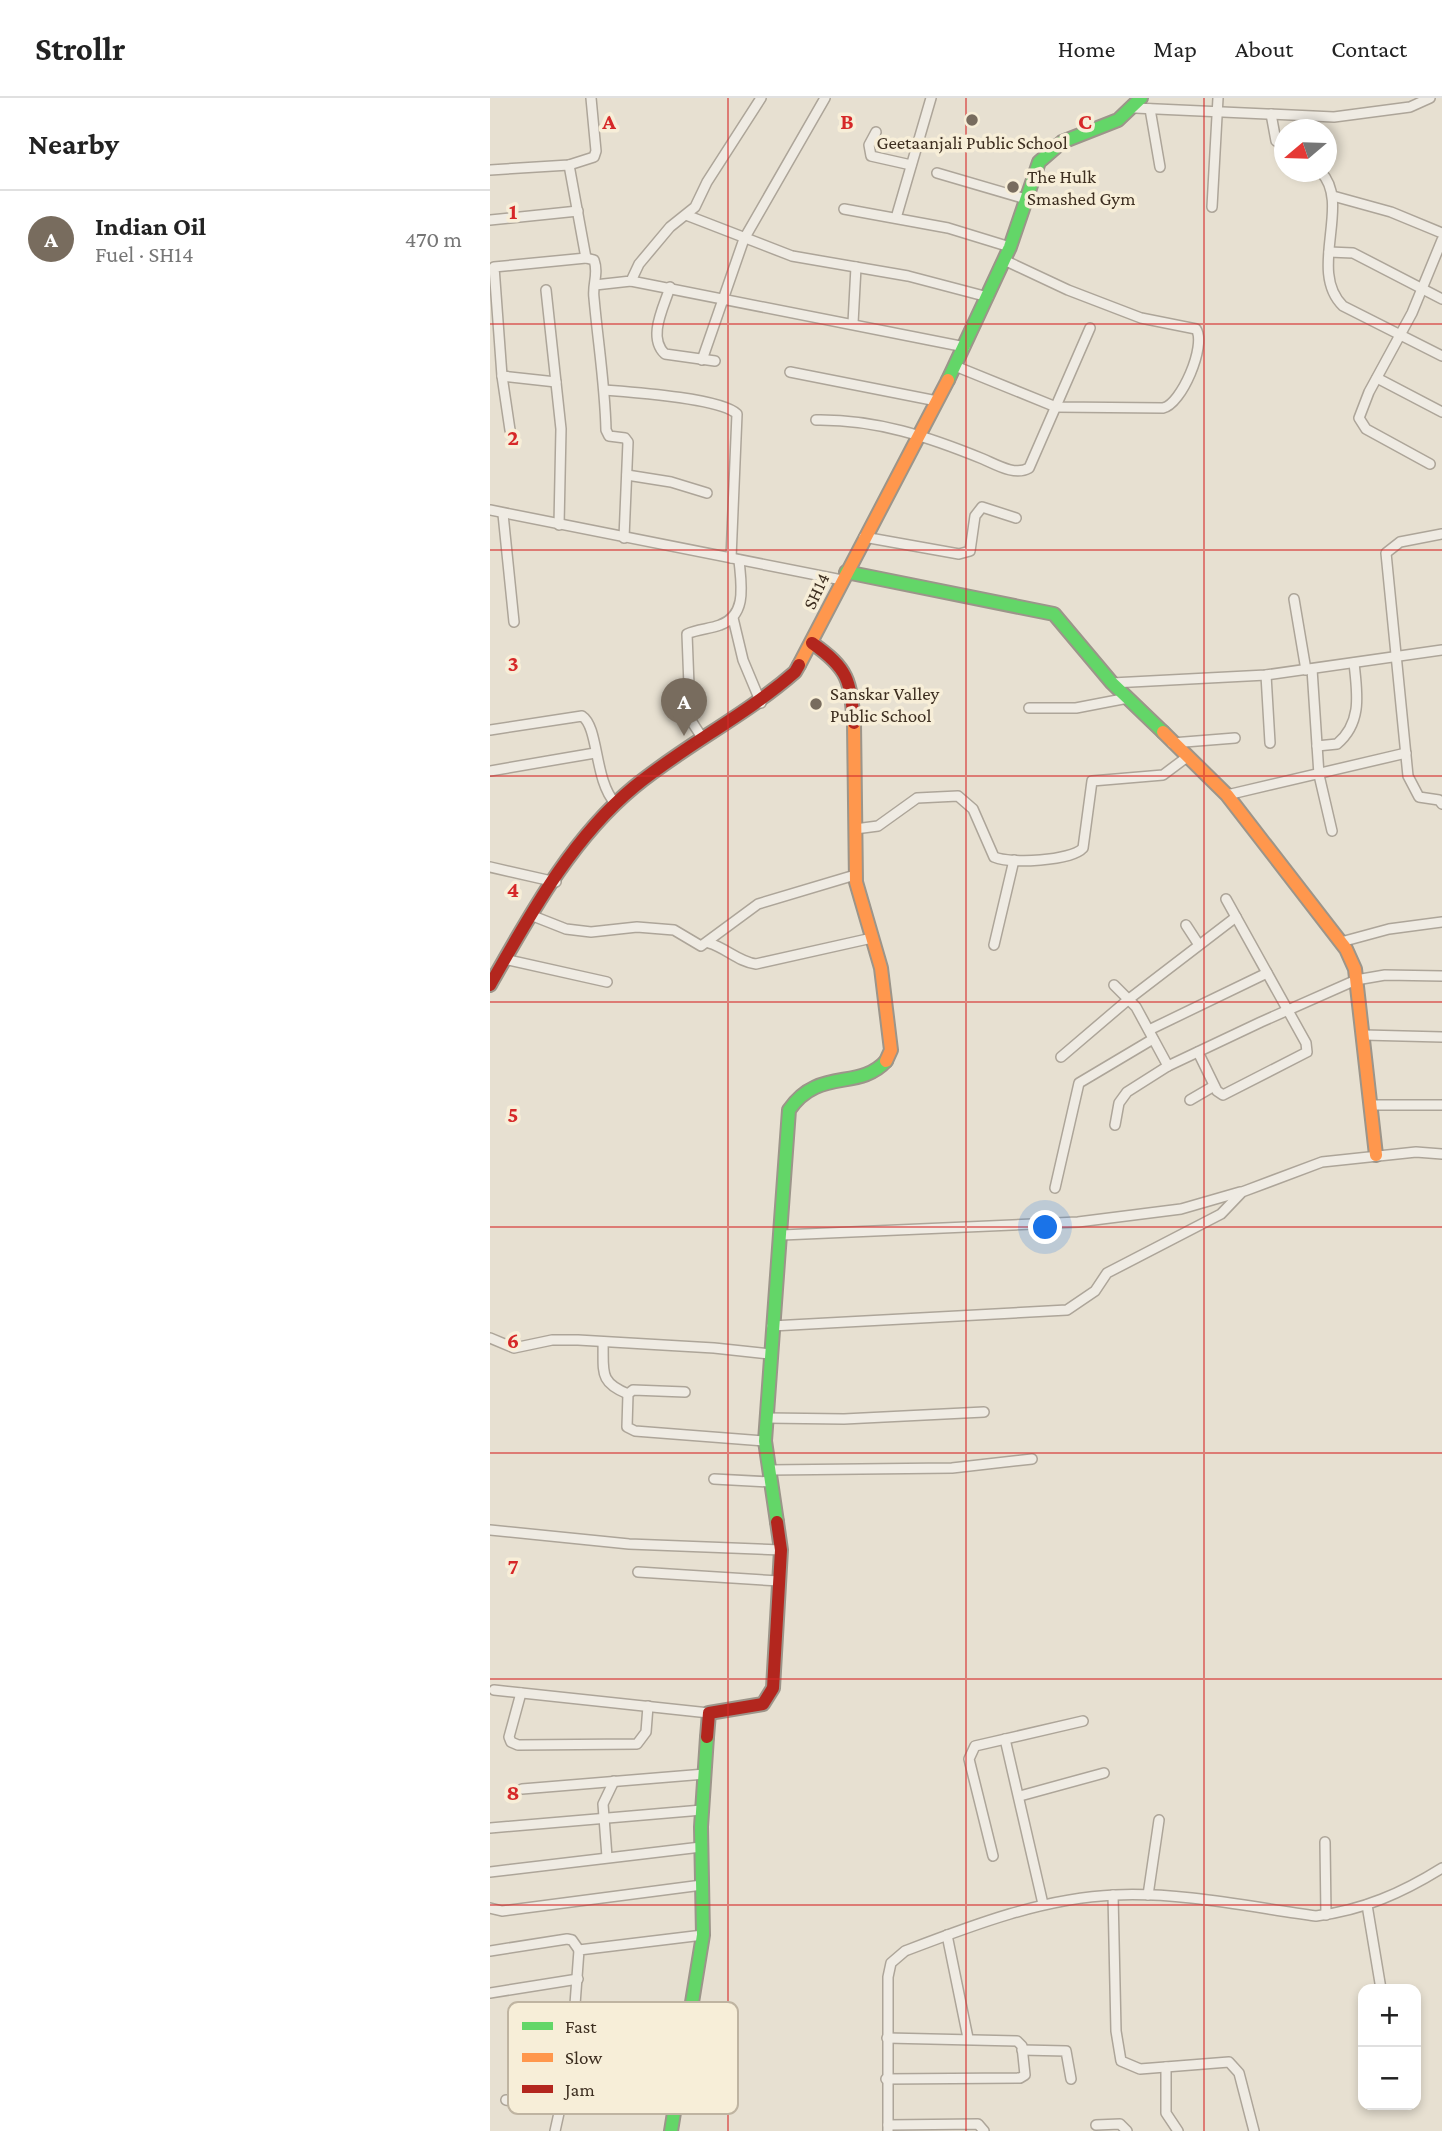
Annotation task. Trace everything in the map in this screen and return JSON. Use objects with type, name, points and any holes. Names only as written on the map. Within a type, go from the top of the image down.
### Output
[{"type":"street","points":[[490,170],[569,165],[589,160],[596,151],[590,98]]},
{"type":"street","points":[[631,281],[639,264],[670,227],[695,207],[707,182],[761,98]]},
{"type":"street","points":[[702,360],[744,239],[825,98]]},
{"type":"street","points":[[896,218],[931,98]]},
{"type":"street","points":[[1213,208],[1218,98]]},
{"type":"street","points":[[1138,103],[1150,110],[1334,117],[1410,107],[1430,98]]},
{"type":"street","name":"SH14","points":[[490,985],[556,882],[615,803],[703,739],[761,703],[795,672],[965,347],[1010,247],[1044,153],[1072,137],[1114,125],[1138,103]]},
{"type":"street","points":[[1150,110],[1160,167]]},
{"type":"street","points":[[1271,114],[1274,130]]},
{"type":"street","points":[[876,132],[869,145],[871,156],[911,165]]},
{"type":"street","points":[[569,165],[586,258]]},
{"type":"street","points":[[937,173],[1026,199]]},
{"type":"street","points":[[1326,182],[1333,196],[1329,252],[1330,289],[1335,299],[1343,306],[1442,356]]},
{"type":"street","points":[[1333,196],[1391,212],[1442,233]]},
{"type":"street","points":[[844,209],[959,231],[1010,247]]},
{"type":"street","points":[[490,220],[578,211]]},
{"type":"street","points":[[686,215],[792,256],[957,286],[988,297]]},
{"type":"street","points":[[1430,464],[1362,425],[1361,411],[1422,288],[1442,240]]},
{"type":"street","points":[[1329,252],[1353,253],[1442,299]]},
{"type":"street","points":[[510,430],[492,267],[586,258],[594,260],[607,434],[627,440],[624,538]]},
{"type":"street","points":[[955,366],[1056,407],[1109,409],[1171,406],[1197,356],[1200,334],[1191,327],[1141,318],[1004,260]]},
{"type":"street","points":[[853,323],[856,267]]},
{"type":"street","points":[[595,285],[631,281],[670,286],[965,347]]},
{"type":"street","points":[[670,286],[657,343],[665,354],[715,361]]},
{"type":"street","points":[[546,290],[561,429],[559,525]]},
{"type":"street","points":[[817,420],[857,422],[921,434],[1003,467],[1023,471],[1029,468],[1090,328]]},
{"type":"street","points":[[790,372],[937,401]]},
{"type":"street","points":[[502,376],[556,382]]},
{"type":"street","points":[[1377,378],[1442,412]]},
{"type":"street","points":[[605,390],[664,396],[722,407],[737,414],[735,559],[741,601],[733,618],[721,625],[687,634],[690,712],[692,722],[703,739]]},
{"type":"street","points":[[626,475],[654,478],[706,493]]},
{"type":"street","points":[[864,537],[959,554],[970,551],[975,516],[982,507],[1016,518]]},
{"type":"street","points":[[490,510],[735,559],[1054,614],[1112,683],[1227,795],[1341,942],[1356,980],[1376,1155]]},
{"type":"street","points":[[503,514],[514,622]]},
{"type":"street","points":[[1442,534],[1400,542],[1386,553],[1408,776],[1419,797],[1440,800],[1442,804]]},
{"type":"street","points":[[1294,599],[1309,670],[1319,775],[1332,831]]},
{"type":"street","points":[[733,618],[743,660],[761,703]]},
{"type":"street","points":[[494,1690],[709,1713],[755,1707],[769,1698],[773,1688],[781,1550],[765,1441],[789,1110],[793,1100],[802,1091],[814,1085],[881,1070],[889,1062],[885,993],[855,875],[855,730],[850,681],[838,661],[812,643]]},
{"type":"street","points":[[1112,683],[1266,675],[1442,650]]},
{"type":"street","points":[[1317,746],[1337,744],[1350,729],[1358,707],[1354,663]]},
{"type":"street","points":[[1266,675],[1270,743]]},
{"type":"street","points":[[1029,708],[1076,708],[1128,698]]},
{"type":"street","points":[[490,730],[582,716],[591,725],[602,785],[615,803]]},
{"type":"street","points":[[1172,743],[1235,738]]},
{"type":"street","points":[[490,771],[595,753]]},
{"type":"street","points":[[1227,795],[1406,753]]},
{"type":"street","points":[[855,829],[878,826],[917,798],[958,796],[973,809],[994,857],[1014,860],[1042,859],[1080,852],[1083,848],[1092,781],[1163,775],[1187,757]]},
{"type":"street","points":[[994,945],[1014,860]]},
{"type":"street","points":[[490,867],[556,882]]},
{"type":"street","points":[[709,943],[758,904],[855,875]]},
{"type":"street","points":[[1198,1052],[1219,1094],[1227,1095],[1306,1054],[1308,1048],[1226,899]]},
{"type":"street","points":[[533,916],[566,929],[591,932],[637,927],[674,930],[682,932],[694,945],[709,943],[725,948],[745,963],[756,964],[872,938]]},
{"type":"street","points":[[1061,1057],[1129,999],[1236,917]]},
{"type":"street","points":[[1341,942],[1389,929],[1442,922]]},
{"type":"street","points":[[1186,925],[1199,945]]},
{"type":"street","points":[[505,959],[607,982]]},
{"type":"street","points":[[1055,1188],[1079,1083],[1151,1035],[1267,973]]},
{"type":"street","points":[[1115,1125],[1119,1103],[1127,1092],[1167,1066],[1356,980],[1385,975],[1442,976]]},
{"type":"street","points":[[1114,985],[1129,999],[1167,1066]]},
{"type":"street","points":[[1364,1035],[1442,1037]]},
{"type":"street","points":[[1191,1100],[1214,1086]]},
{"type":"street","points":[[1371,1105],[1442,1105]]},
{"type":"street","points":[[782,1235],[1077,1222],[1188,1208],[1242,1192],[1322,1162],[1376,1155],[1442,1154]]},
{"type":"street","points":[[772,1326],[1067,1310],[1095,1291],[1107,1273],[1221,1214],[1242,1192]]},
{"type":"street","points":[[490,1338],[514,1348],[552,1340],[714,1348],[770,1354]]},
{"type":"street","points":[[603,1342],[604,1377],[608,1384],[628,1394],[639,1390],[685,1392]]},
{"type":"street","points":[[628,1394],[625,1422],[631,1430],[765,1441]]},
{"type":"street","points":[[766,1418],[844,1419],[984,1412]]},
{"type":"street","points":[[714,1479],[952,1468],[1032,1459]]},
{"type":"street","points":[[490,1530],[629,1544],[781,1550]]},
{"type":"street","points":[[638,1572],[779,1581]]},
{"type":"street","points":[[521,1693],[509,1737],[518,1745],[636,1744],[646,1732],[648,1706]]},
{"type":"street","points":[[692,2002],[703,1935],[702,1810],[709,1713]]},
{"type":"street","points":[[993,1856],[969,1759],[975,1746],[1083,1721]]},
{"type":"street","points":[[1005,1739],[1043,1905]]},
{"type":"street","points":[[1020,1796],[1104,1773]]},
{"type":"street","points":[[522,1788],[705,1774]]},
{"type":"street","points":[[607,1857],[602,1818],[604,1798],[614,1781]]},
{"type":"street","points":[[490,1828],[702,1810]]},
{"type":"street","points":[[1148,1895],[1159,1820]]},
{"type":"street","points":[[1325,1842],[1326,1915]]},
{"type":"street","points":[[490,1872],[701,1847]]},
{"type":"street","points":[[984,2131],[978,2124],[888,2128],[886,2079],[891,1963],[905,1951],[1043,1905],[1113,1895],[1148,1895],[1326,1915],[1367,1905],[1405,1891],[1442,1868]]},
{"type":"street","points":[[490,1908],[502,1911],[702,1885]]},
{"type":"street","points":[[1113,1895],[1116,2047],[1121,2061],[1129,2067],[1222,2062],[1234,2065],[1254,2131]]},
{"type":"street","points":[[1367,1905],[1380,1984]]},
{"type":"street","points":[[579,1950],[703,1935]]},
{"type":"street","points":[[947,1935],[968,2038]]},
{"type":"street","points":[[490,1951],[572,1940],[579,1950],[577,2002]]},
{"type":"street","points":[[490,1993],[578,1979]]},
{"type":"street","points":[[886,2079],[1020,2078],[1025,2075],[1020,2043],[1012,2039],[887,2038]]},
{"type":"street","points":[[1022,2050],[1066,2051],[1071,2079]]},
{"type":"street","points":[[1166,2067],[1166,2113],[1178,2131]]},
{"type":"street","points":[[1096,2125],[1121,2124],[1127,2131]]},
{"type":"traffic: fast","points":[[948,380],[1010,247],[1039,162],[1062,142],[1118,120],[1141,98]]},
{"type":"traffic: fast","points":[[846,572],[1054,614],[1112,683],[1163,732]]},
{"type":"traffic: fast","points":[[777,1522],[765,1441],[789,1110],[800,1097],[813,1088],[864,1075],[886,1061]]},
{"type":"traffic: fast","points":[[692,2002],[703,1935],[701,1827],[707,1737]]},
{"type":"traffic: fast","points":[[671,2131],[674,2114]]},
{"type":"traffic: slow","points":[[799,665],[948,380]]},
{"type":"traffic: slow","points":[[854,723],[856,882],[881,968],[891,1050],[886,1061]]},
{"type":"traffic: slow","points":[[1163,732],[1227,795],[1346,949],[1355,969],[1376,1155]]},
{"type":"traffic: jam","points":[[812,643],[834,660],[845,677],[851,696],[854,723]]},
{"type":"traffic: jam","points":[[490,985],[553,879],[611,808],[654,772],[776,688],[795,672],[799,665]]},
{"type":"traffic: jam","points":[[707,1737],[709,1713],[763,1704],[773,1688],[781,1550],[777,1522]]},
{"type":"place","name":"Geetaanjali Public School","points":[[972,120]]},
{"type":"place","name":"The Hulk Smashed Gym","points":[[1013,187]]},
{"type":"place","name":"Sanskar Valley Public School","points":[[816,704]]},
{"type":"place","name":"Indian Oil","points":[[684,736]]}]
